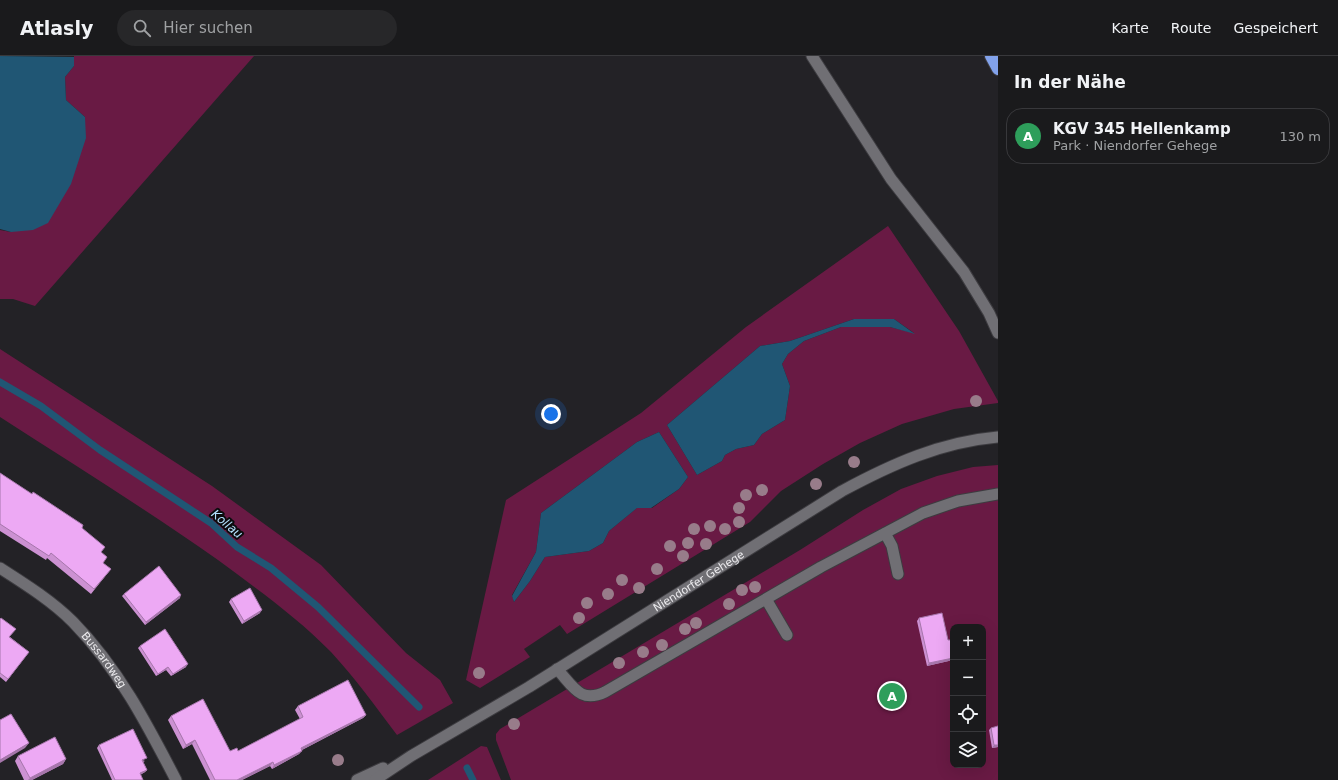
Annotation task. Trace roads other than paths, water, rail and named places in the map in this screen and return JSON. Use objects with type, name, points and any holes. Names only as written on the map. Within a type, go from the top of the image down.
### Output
[{"type":"highway","points":[[991,56],[998,69]]},
{"type":"street","points":[[812,56],[891,179],[964,272],[989,313],[998,333]]},
{"type":"street","name":"Niendorfer Gehege","points":[[375,780],[411,756],[529,687],[836,495],[874,474],[901,461],[930,451],[960,443],[998,437]]},
{"type":"street","points":[[557,669],[578,692],[585,696],[596,697],[821,566],[923,513],[958,501],[998,494]]},
{"type":"street","points":[[885,533],[892,546],[898,574]]},
{"type":"street","name":"Bussardweg","points":[[0,568],[36,592],[73,622],[106,660],[129,693],[176,780]]},
{"type":"street","points":[[766,599],[787,635]]},
{"type":"street","name":"Niendorfer Gehege","points":[[357,780],[411,756]]},
{"type":"water","points":[[0,56],[74,57],[74,66],[65,77],[66,100],[85,117],[86,138],[71,184],[48,223],[33,230],[11,232],[0,229]]},
{"type":"water","points":[[854,319],[894,319],[915,334],[890,327],[841,327],[804,341],[788,354],[782,364],[790,386],[785,420],[762,434],[754,445],[736,449],[725,455],[722,461],[697,475],[667,425],[760,346],[790,341]]},
{"type":"water","points":[[659,432],[688,477],[679,489],[651,508],[637,508],[609,531],[603,543],[589,551],[545,557],[530,581],[514,602],[512,596],[536,552],[541,513],[637,442]]},
{"type":"waterway","name":"Kollau","points":[[0,382],[41,406],[100,450],[211,523],[237,547],[271,568],[318,607],[419,707]]},
{"type":"waterway","name":"Kollau","points":[[467,768],[473,780]]},
{"type":"place","name":"KGV 345 Hellenkamp","points":[[892,696]]}]
